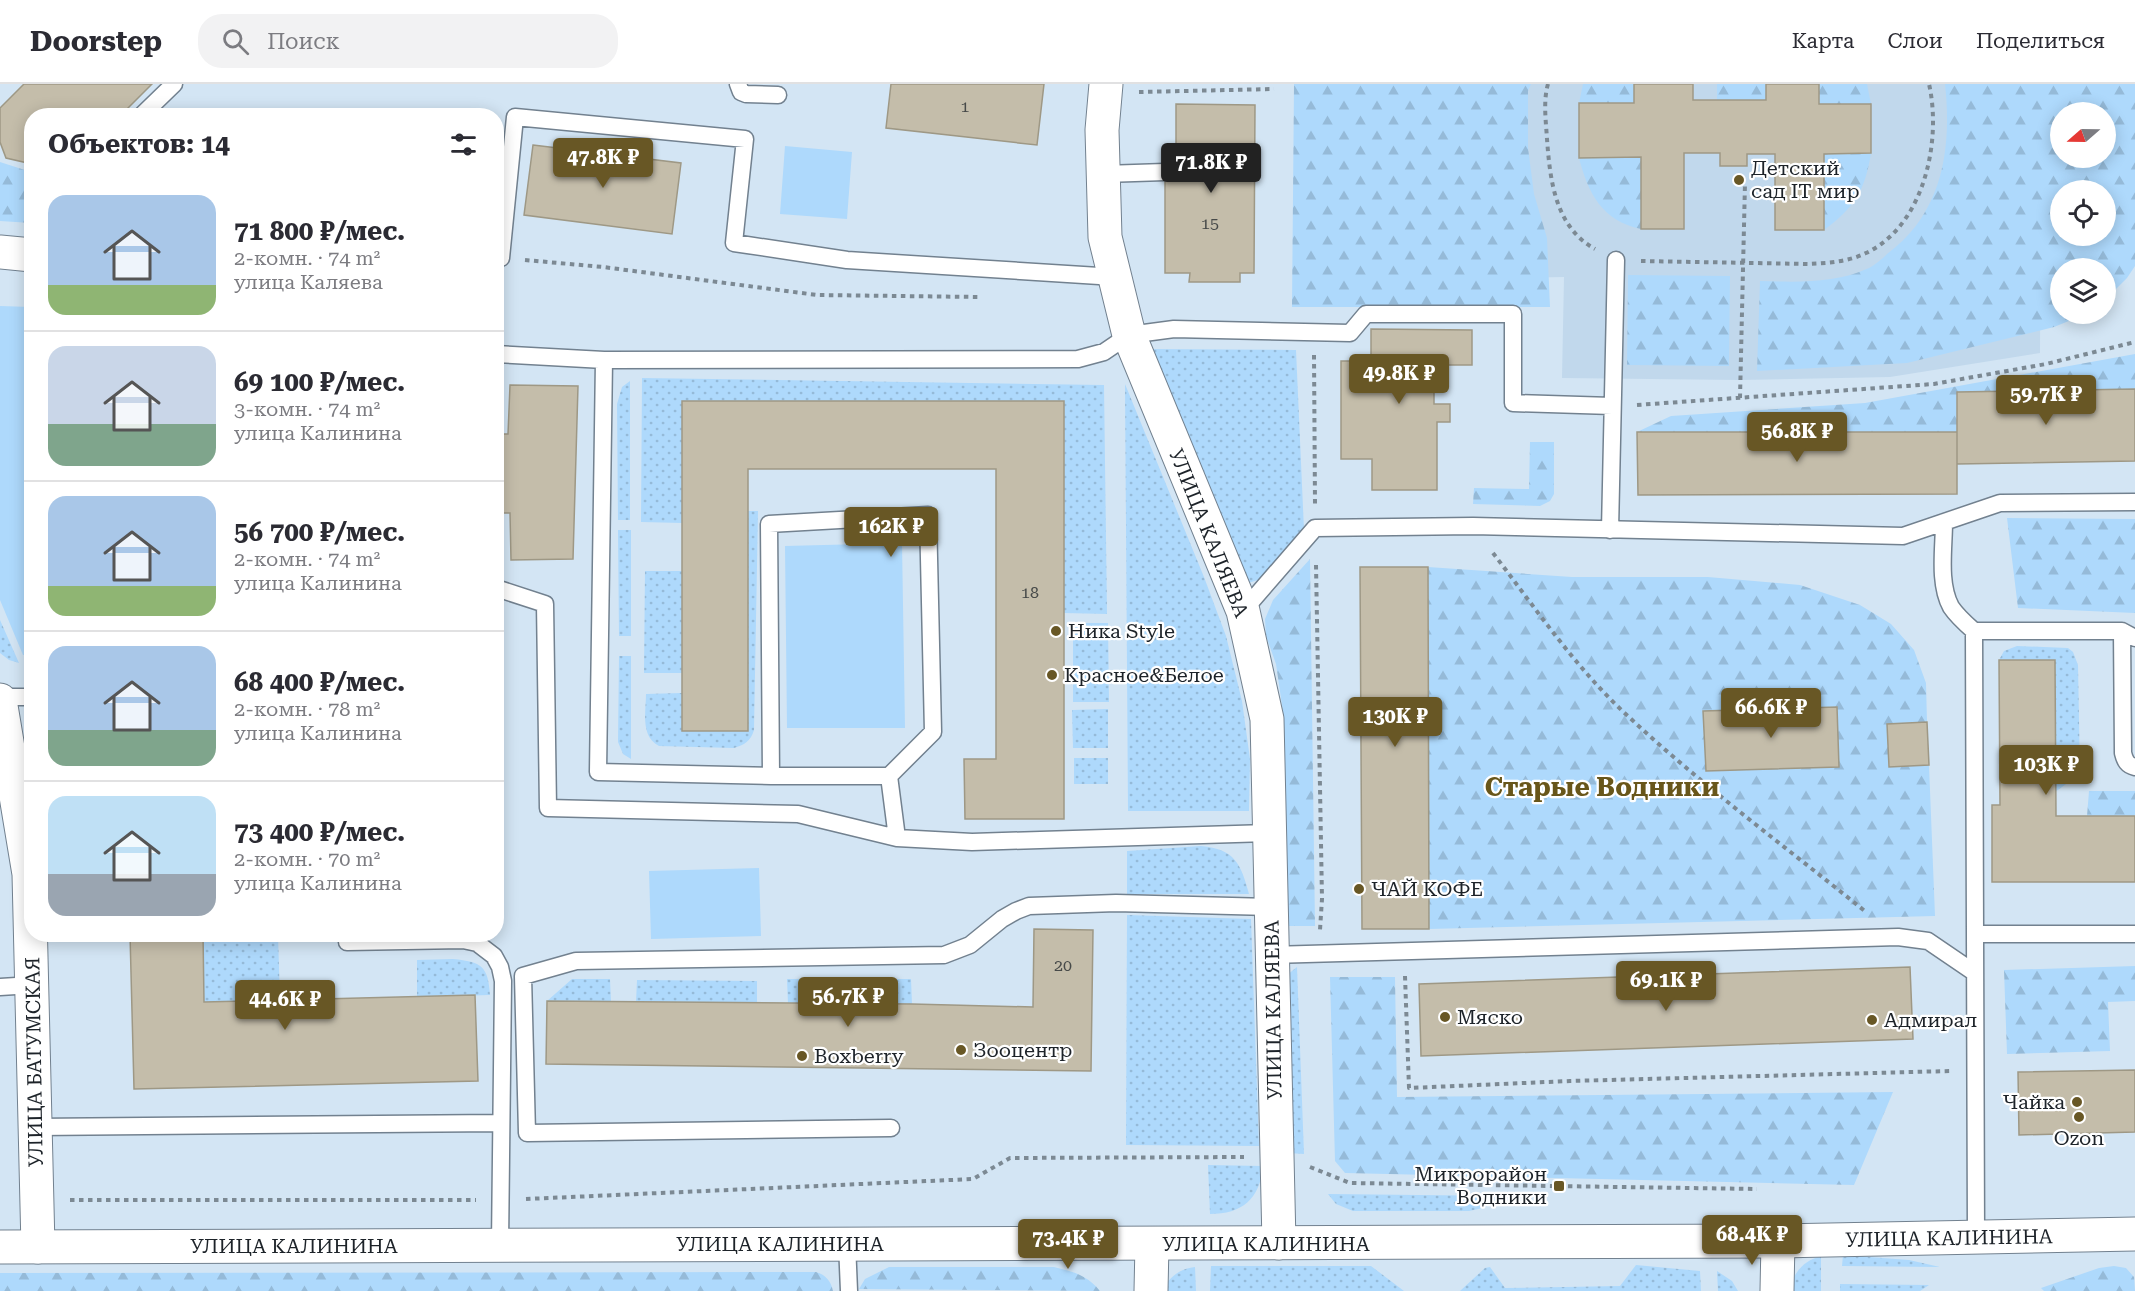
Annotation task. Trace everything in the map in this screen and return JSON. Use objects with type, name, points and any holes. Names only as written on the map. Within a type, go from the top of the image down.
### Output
[{"type":"main road","name":"УЛИЦА КАЛЯЕВА","points":[[1119,88],[1102,130],[1106,237],[1115,277],[1129,335],[1243,611],[1267,719],[1279,1243]]},
{"type":"main road","points":[[0,252],[24,254]]},
{"type":"main road","name":"УЛИЦА БАТУМСКАЯ","points":[[0,698],[24,843]]},
{"type":"main road","name":"УЛИЦА БАТУМСКАЯ","points":[[31,942],[38,1247]]},
{"type":"main road","name":"УЛИЦА КАЛИНИНА","points":[[0,1247],[1778,1242],[2135,1234]]},
{"type":"main road","points":[[1777,1291],[1778,1242]]},
{"type":"main road","points":[[1151,1291],[1152,1244]]},
{"type":"lane","points":[[149,108],[174,84]]},
{"type":"lane","points":[[738,84],[741,92],[778,95]]},
{"type":"lane","points":[[504,225],[514,117],[745,139],[734,243],[848,260],[1115,277]]},
{"type":"lane","points":[[1104,174],[1165,172]]},
{"type":"lane","points":[[1610,530],[1616,260]]},
{"type":"lane","points":[[504,354],[604,360],[1078,359],[1104,352],[1129,335],[1174,329],[1314,334],[1350,333],[1366,314],[1513,314],[1513,403],[1612,406]]},
{"type":"lane","points":[[604,360],[598,772],[771,776],[889,776],[933,732],[928,515],[769,524],[771,776]]},
{"type":"lane","points":[[1243,611],[1316,528],[1473,526],[1903,537],[2000,503],[2135,502]]},
{"type":"lane","points":[[1944,522],[1944,579],[1948,599],[1953,609],[1974,631],[1976,1238]]},
{"type":"lane","points":[[504,591],[545,604],[548,808],[798,814],[897,838],[972,842],[1268,833]]},
{"type":"lane","points":[[1974,631],[2128,635],[2122,753],[2125,761],[2135,767]]},
{"type":"lane","points":[[0,698],[24,697]]},
{"type":"lane","points":[[889,776],[897,838]]},
{"type":"lane","points":[[891,1128],[527,1133],[523,976],[576,961],[944,955],[970,945],[1016,911],[1040,905],[1123,903],[1270,907]]},
{"type":"lane","points":[[1975,934],[2135,934]]},
{"type":"lane","points":[[1271,955],[1898,937],[1928,941],[1975,973]]},
{"type":"lane","points":[[472,942],[494,956],[500,967],[503,981],[500,1245]]},
{"type":"lane","points":[[0,987],[32,985]]},
{"type":"lane","points":[[35,1127],[500,1123]]},
{"type":"lane","points":[[848,1243],[849,1291]]},
{"type":"path","points":[[1548,84],[1546,120],[1553,190],[1573,232],[1589,246],[1616,260],[1808,264],[1831,262],[1866,253],[1894,233],[1914,205],[1929,157],[1933,119],[1929,84]]},
{"type":"path","points":[[1119,88],[1274,89]]},
{"type":"path","points":[[1740,398],[1745,183]]},
{"type":"path","points":[[504,258],[603,267],[817,295],[991,297]]},
{"type":"path","points":[[1314,334],[1323,899],[1318,954]]},
{"type":"path","points":[[1612,406],[1934,384],[2046,364],[2135,342]]},
{"type":"path","points":[[1473,526],[1575,660],[1628,717],[1720,795],[1898,937]]},
{"type":"path","points":[[1404,952],[1409,1088],[1570,1081],[1975,1070]]},
{"type":"path","points":[[37,1200],[501,1200],[973,1179],[1010,1158],[1276,1156],[1350,1183],[1757,1189]]},
{"type":"shaded area","name":"Детский сад IT мир","points":[[1439,84],[2041,84],[2040,353],[1890,377],[1740,380],[1562,378],[1564,277],[1436,279]]},
{"type":"green space","points":[[1294,84],[1531,84],[1528,91],[1528,148],[1534,194],[1547,238],[1550,307],[1292,307]]},
{"type":"green space","points":[[1583,84],[1634,84],[1634,103],[1579,103]]},
{"type":"green space","points":[[1717,84],[1766,84],[1766,100],[1717,100]]},
{"type":"green space","points":[[1819,84],[1867,84],[1871,104],[1819,104]]},
{"type":"green space","points":[[1945,84],[2135,84],[2135,266],[2127,278],[2116,289],[2116,258],[2050,258],[2050,324],[2061,324],[2054,327],[1907,363],[1757,371],[1760,281],[1815,281],[1843,277],[1876,264],[1906,238],[1921,219],[1932,199],[1940,178],[1947,132]]},
{"type":"green space","points":[[785,146],[852,152],[847,219],[780,214]]},
{"type":"green space","points":[[1871,153],[1865,178],[1856,198],[1843,214],[1824,230],[1824,154]]},
{"type":"green space","points":[[1641,157],[1641,229],[1616,219],[1599,204],[1587,183],[1579,158]]},
{"type":"green space","points":[[0,162],[24,170],[24,223],[0,221]]},
{"type":"green space","points":[[1628,275],[1730,276],[1729,366],[1627,365]]},
{"type":"green space","points":[[0,306],[24,307],[24,655],[0,600]]},
{"type":"green space","points":[[1143,349],[1296,350],[1304,530],[1258,580],[1248,583]]},
{"type":"green space","points":[[2135,354],[2135,389],[1957,392],[1957,432],[1637,432],[1671,416],[1865,403]]},
{"type":"green space","points":[[642,378],[1104,385],[1107,614],[1064,613],[1064,401],[682,401],[682,523],[641,522]]},
{"type":"green space","points":[[630,381],[630,520],[618,520],[617,404],[622,387]]},
{"type":"green space","points":[[1125,384],[1226,636],[1242,701],[1250,759],[1249,811],[1128,811]]},
{"type":"green space","points":[[1530,442],[1554,442],[1554,494],[1550,501],[1540,506],[1473,504],[1474,488],[1529,489]]},
{"type":"green space","points":[[748,511],[758,511],[753,734],[747,742],[734,748],[659,746],[649,736],[645,723],[646,694],[682,693],[683,731],[748,731]]},
{"type":"green space","points":[[2007,518],[2135,519],[2135,613],[2018,608]]},
{"type":"green space","points":[[618,530],[631,530],[631,636],[619,636]]},
{"type":"green space","points":[[902,543],[905,728],[787,728],[785,546]]},
{"type":"green space","points":[[1310,559],[1315,926],[1287,926],[1284,719],[1276,664],[1266,636],[1265,619],[1273,600]]},
{"type":"green space","points":[[1428,567],[1572,577],[1708,577],[1800,585],[1860,605],[1891,624],[1914,650],[1926,683],[1927,722],[1887,724],[1889,767],[1929,765],[1935,916],[1429,929]]},
{"type":"green space","points":[[645,571],[682,571],[682,673],[644,673]]},
{"type":"green space","points":[[0,620],[19,663],[9,660],[0,653]]},
{"type":"green space","points":[[1073,623],[1108,623],[1109,702],[1073,702]]},
{"type":"green space","points":[[2017,646],[2068,648],[2073,652],[2078,665],[2080,774],[2055,792],[2055,660],[1999,660],[2004,651]]},
{"type":"green space","points":[[619,656],[631,656],[631,759],[623,754],[618,742]]},
{"type":"green space","points":[[1108,709],[1108,748],[1073,748],[1072,710]]},
{"type":"green space","points":[[1074,758],[1108,758],[1108,784],[1074,784]]},
{"type":"green space","points":[[2089,791],[2135,791],[2135,816],[2087,816]]},
{"type":"green space","points":[[1201,846],[1222,851],[1235,860],[1243,874],[1249,894],[1127,894],[1127,851]]},
{"type":"green space","points":[[759,868],[761,936],[651,939],[649,871]]},
{"type":"green space","points":[[1127,915],[1251,919],[1259,1146],[1126,1145]]},
{"type":"green space","points":[[203,942],[278,942],[280,1000],[204,1002]]},
{"type":"green space","points":[[453,959],[471,962],[482,967],[490,995],[417,997],[417,960]]},
{"type":"green space","points":[[2135,966],[2135,1001],[2108,1002],[2110,1051],[2007,1054],[2004,970]]},
{"type":"green space","points":[[1297,967],[1304,1154],[1288,1153],[1287,975]]},
{"type":"green space","points":[[1330,977],[1395,977],[1397,1097],[1893,1092],[1854,1185],[1345,1173],[1335,1161]]},
{"type":"green space","points":[[572,979],[610,979],[611,1002],[547,1001]]},
{"type":"green space","points":[[787,979],[911,979],[912,1004],[788,1004]]},
{"type":"green space","points":[[637,980],[757,981],[757,1003],[636,1002]]},
{"type":"green space","points":[[1208,1165],[1263,1166],[1258,1187],[1247,1202],[1231,1211],[1210,1214]]},
{"type":"green space","points":[[1328,1194],[1510,1196],[1483,1208],[1469,1211],[1353,1211],[1336,1204]]},
{"type":"green space","points":[[1843,1255],[1909,1260],[1940,1267],[1842,1266]]},
{"type":"green space","points":[[1821,1256],[1821,1291],[1789,1291],[1800,1269],[1809,1261]]},
{"type":"green space","points":[[1636,1265],[1700,1271],[1701,1291],[1460,1291],[1485,1268],[1490,1267],[1505,1288],[1620,1286]]},
{"type":"green space","points":[[1211,1266],[1371,1266],[1404,1291],[1210,1291]]},
{"type":"green space","points":[[2114,1266],[2126,1268],[2134,1277],[2135,1291],[2044,1291],[2041,1288],[2099,1268]]},
{"type":"green space","points":[[889,1267],[1054,1267],[1080,1275],[1100,1291],[859,1289],[865,1279]]},
{"type":"green space","points":[[1195,1267],[1196,1291],[1162,1291],[1175,1274]]},
{"type":"green space","points":[[1717,1271],[1732,1281],[1738,1291],[1718,1291]]},
{"type":"green space","points":[[816,1272],[828,1279],[833,1291],[0,1291],[0,1273]]},
{"type":"green space","points":[[1840,1284],[1929,1285],[1920,1291],[1840,1291]]},
{"type":"building","points":[[24,84],[152,84],[128,108],[24,108],[24,162],[6,158],[0,142],[0,108]]},
{"type":"building","points":[[891,84],[1044,84],[1037,145],[886,128]]},
{"type":"building","points":[[1634,84],[1693,84],[1693,100],[1766,100],[1766,84],[1819,84],[1819,104],[1871,104],[1871,153],[1824,154],[1824,230],[1775,230],[1775,154],[1747,154],[1747,166],[1720,166],[1720,153],[1684,153],[1684,229],[1641,229],[1641,157],[1579,158],[1579,103],[1634,103]]},
{"type":"building","points":[[1176,104],[1255,105],[1254,273],[1240,273],[1240,282],[1189,282],[1190,273],[1165,273],[1165,158],[1176,158]]},
{"type":"building","points":[[533,145],[681,163],[672,234],[524,215]]},
{"type":"building","points":[[1371,329],[1472,330],[1472,365],[1434,365],[1434,404],[1450,404],[1450,422],[1437,422],[1437,490],[1372,490],[1372,459],[1341,459],[1341,361],[1371,361]]},
{"type":"building","points":[[510,385],[578,386],[573,559],[511,560],[510,513],[504,513],[504,434],[508,434]]},
{"type":"building","points":[[2135,389],[2135,461],[1957,464],[1957,392]]},
{"type":"building","points":[[682,401],[1064,401],[1064,819],[965,819],[964,759],[996,759],[996,469],[748,469],[748,731],[682,731]]},
{"type":"building","points":[[1637,432],[1957,432],[1957,494],[1638,495]]},
{"type":"building","points":[[1360,567],[1428,567],[1429,929],[1362,929]]},
{"type":"building","points":[[1999,660],[2055,660],[2056,816],[2135,816],[2135,882],[1992,882],[1992,805],[2000,805]]},
{"type":"building","points":[[1837,707],[1839,767],[1706,771],[1703,711]]},
{"type":"building","points":[[1927,722],[1929,765],[1889,767],[1887,724]]},
{"type":"building","points":[[1034,929],[1093,930],[1091,1071],[546,1064],[547,1001],[1033,1007]]},
{"type":"building","points":[[130,942],[203,942],[204,1002],[475,995],[478,1081],[134,1089]]},
{"type":"building","points":[[1910,967],[1913,1039],[1421,1056],[1419,984]]},
{"type":"building","name":"Чайка","points":[[2135,1070],[2135,1132],[2019,1135],[2018,1072]]},
{"type":"place","name":"Детский сад IT мир","points":[[1739,180]]},
{"type":"place","name":"Ника Style","points":[[1056,631]]},
{"type":"place","name":"Красное&Белое","points":[[1052,675]]},
{"type":"place","name":"ЧАЙ КОФЕ","points":[[1359,889]]},
{"type":"place","name":"Мяско","points":[[1445,1017]]},
{"type":"place","name":"Адмирал","points":[[1872,1020]]},
{"type":"place","name":"Зооцентр","points":[[961,1050]]},
{"type":"place","name":"Boxberry","points":[[802,1056]]},
{"type":"place","name":"Чайка","points":[[2077,1102]]},
{"type":"place","name":"Ozon","points":[[2079,1117]]},
{"type":"place","name":"Микрорайон Водники","points":[[1559,1186]]},
{"type":"district","name":"Старые Водники","points":[[1602,787]]}]
